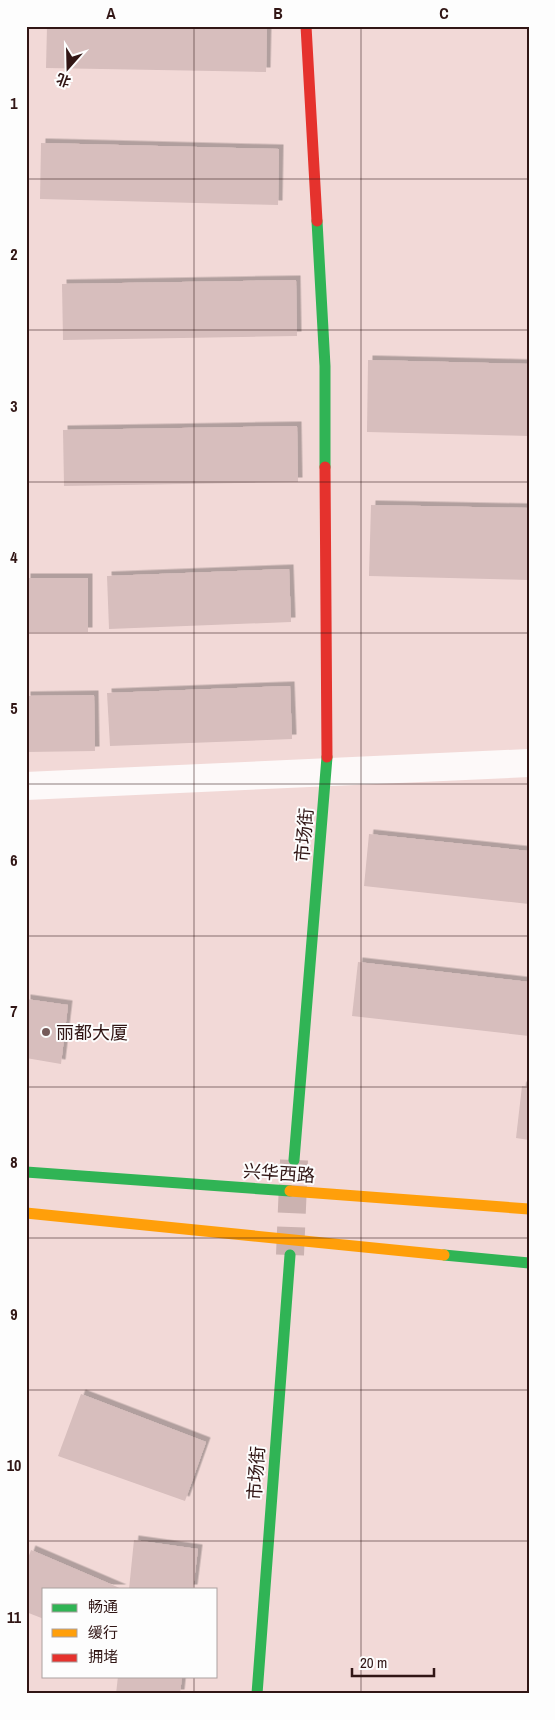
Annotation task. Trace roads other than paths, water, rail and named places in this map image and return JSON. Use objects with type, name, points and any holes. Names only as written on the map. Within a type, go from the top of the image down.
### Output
[{"type":"street","name":"市场街","points":[[294,1160],[327,774],[325,366],[306,26]]},
{"type":"street","points":[[26,786],[327,774],[529,762]]},
{"type":"street","name":"兴华西路","points":[[26,1172],[529,1209]]},
{"type":"street","points":[[26,1212],[529,1263]]},
{"type":"street","name":"市场街","points":[[257,1694],[290,1255]]},
{"type":"tunnel","points":[[290,1255],[294,1160]]},
{"type":"place","name":"丽都大厦","points":[[46,1032]]}]
